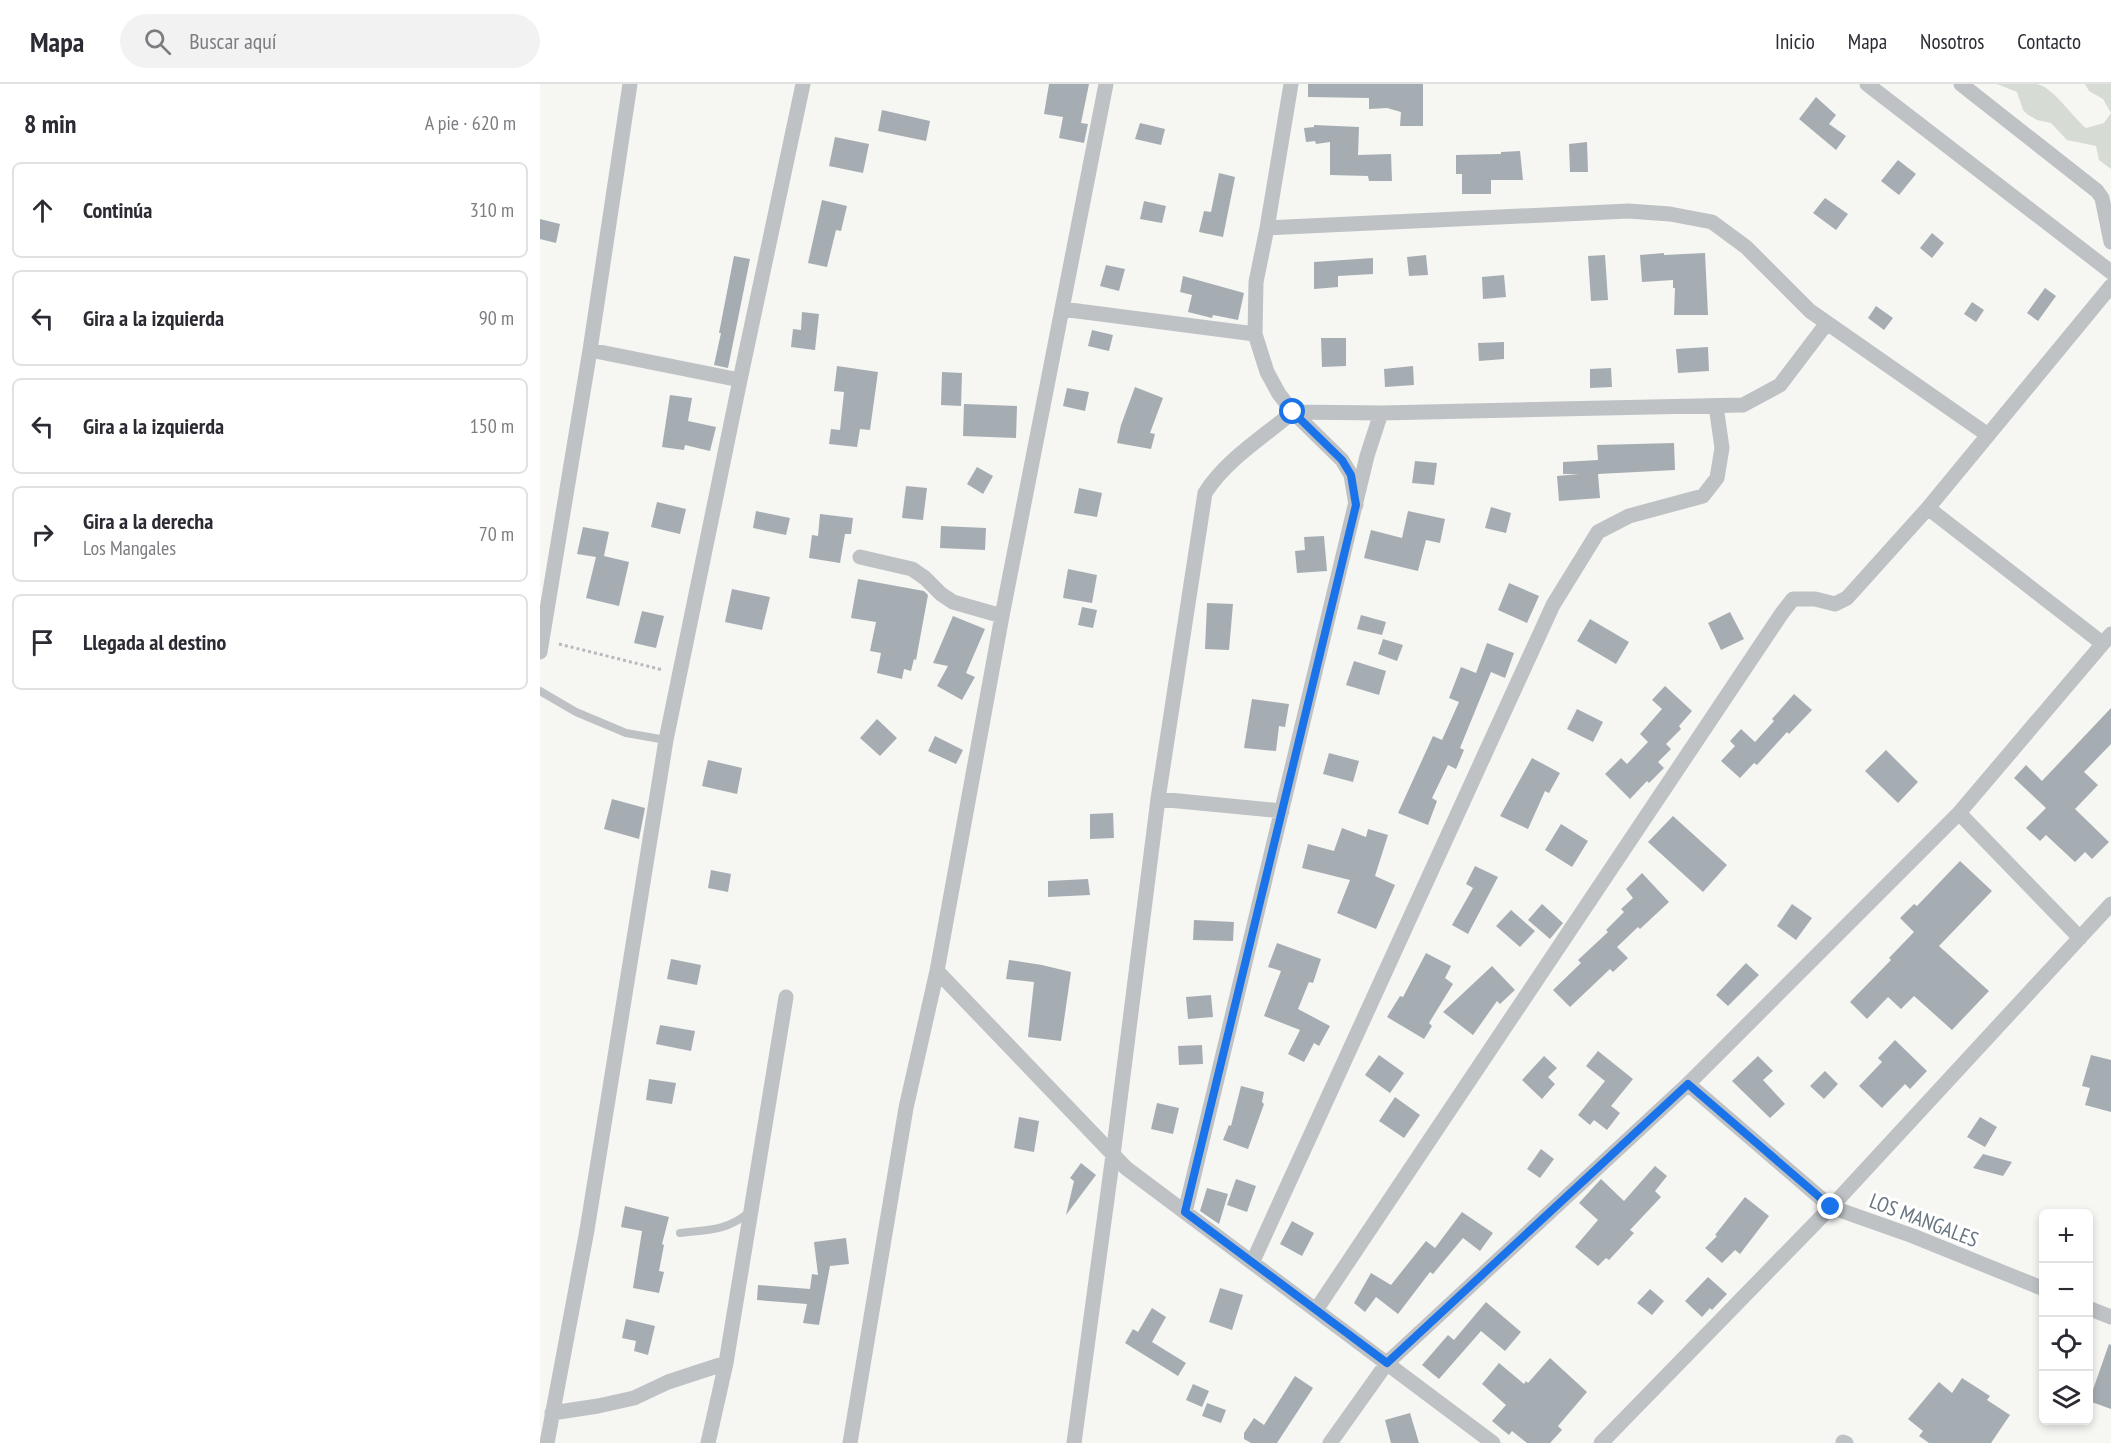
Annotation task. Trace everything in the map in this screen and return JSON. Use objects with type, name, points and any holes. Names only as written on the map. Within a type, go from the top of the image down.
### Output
[{"type":"street","points":[[541,646],[590,350],[630,84]]},
{"type":"street","points":[[547,1443],[587,1230],[666,740],[803,84]]},
{"type":"street","points":[[850,1443],[906,1108],[937,970],[1002,616],[1106,84]]},
{"type":"street","points":[[1291,84],[1256,282],[1255,334],[1267,372],[1279,394],[1293,412],[1342,460],[1351,475],[1356,505]]},
{"type":"street","points":[[1867,84],[2111,272]]},
{"type":"street","points":[[1962,84],[2097,191],[2102,198],[2111,242]]},
{"type":"street","points":[[1267,228],[1628,211],[1670,214],[1712,222],[1746,247],[1810,311],[1988,435]]},
{"type":"street","points":[[1316,1310],[1782,613],[1793,599],[1815,599],[1835,604],[1847,598],[1928,508],[2111,286]]},
{"type":"street","points":[[1062,309],[1255,334]]},
{"type":"street","points":[[1074,1443],[1158,799],[1205,493],[1213,480],[1229,464],[1293,412],[1382,413],[1743,405],[1780,385],[1827,323]]},
{"type":"street","points":[[590,350],[740,380]]},
{"type":"street","points":[[1253,1261],[1553,605],[1598,532],[1629,516],[1703,496],[1717,478],[1722,448],[1716,406]]},
{"type":"street","points":[[1185,1212],[1367,456],[1382,413]]},
{"type":"street","points":[[1330,1443],[1387,1363],[1688,1084],[1959,813],[2107,639],[1928,508]]},
{"type":"street","points":[[860,557],[912,569],[953,602],[1002,616]]},
{"type":"street","points":[[1158,799],[1282,811]]},
{"type":"street","points":[[1959,813],[2080,938]]},
{"type":"street","points":[[1601,1443],[1831,1207],[2111,904]]},
{"type":"street","points":[[937,970],[1126,1168],[1493,1443]]},
{"type":"street","points":[[708,1443],[726,1363],[786,996]]},
{"type":"street","name":"LOS MANGALES","points":[[1688,1084],[1831,1207],[1913,1236],[2039,1287]]},
{"type":"street","points":[[2093,1310],[2111,1317]]},
{"type":"street","points":[[552,1413],[634,1398],[668,1382],[726,1363]]},
{"type":"lane","points":[[540,691],[576,712],[626,734],[666,740]]},
{"type":"lane","points":[[680,1233],[719,1229],[736,1223],[751,1210]]},
{"type":"path","points":[[541,646],[680,674]]},
{"type":"shaded area","points":[[1997,84],[2042,86],[2056,96],[2086,128],[2104,123],[2111,113],[2111,169],[2099,160],[2096,146],[2067,140],[2051,123],[2037,120],[2027,114],[2023,110],[2017,92]]},
{"type":"shaded area","points":[[2085,84],[2111,84],[2111,113],[2103,99],[2089,91]]},
{"type":"building","points":[[1049,84],[1089,84],[1081,123],[1088,124],[1084,143],[1059,138],[1063,117],[1044,114]]},
{"type":"building","points":[[1308,84],[1423,84],[1423,126],[1400,126],[1401,112],[1387,108],[1369,109],[1369,98],[1308,97]]},
{"type":"building","points":[[1816,97],[1836,115],[1829,124],[1846,136],[1836,150],[1799,119]]},
{"type":"building","points":[[882,110],[930,121],[926,141],[878,131]]},
{"type":"building","points":[[1140,123],[1165,129],[1161,145],[1135,139]]},
{"type":"building","points":[[1314,125],[1359,127],[1358,155],[1391,154],[1392,181],[1369,181],[1368,176],[1330,175],[1330,142],[1316,144],[1315,141],[1306,142],[1304,128],[1314,127]]},
{"type":"building","points":[[835,137],[869,144],[863,173],[829,166]]},
{"type":"building","points":[[1587,142],[1588,172],[1570,172],[1569,144]]},
{"type":"building","points":[[1520,151],[1523,180],[1491,180],[1491,194],[1462,194],[1462,174],[1456,174],[1456,155],[1501,154],[1501,152]]},
{"type":"building","points":[[1898,160],[1916,174],[1899,195],[1881,181]]},
{"type":"building","points":[[1219,173],[1235,177],[1223,237],[1199,232],[1204,211],[1211,212]]},
{"type":"building","points":[[1825,198],[1848,214],[1836,230],[1813,213]]},
{"type":"building","points":[[822,200],[847,206],[841,231],[836,230],[827,267],[808,263]]},
{"type":"building","points":[[1144,201],[1166,206],[1162,223],[1140,219]]},
{"type":"building","points":[[540,219],[560,224],[556,243],[540,239]]},
{"type":"building","points":[[1932,233],[1944,243],[1932,258],[1920,248]]},
{"type":"building","points":[[1664,253],[1664,255],[1705,253],[1708,315],[1674,315],[1673,280],[1642,282],[1640,255]]},
{"type":"building","points":[[1426,255],[1428,275],[1409,276],[1407,257]]},
{"type":"building","points":[[1605,255],[1608,300],[1591,301],[1588,256]]},
{"type":"building","points":[[734,256],[750,259],[728,368],[714,365]]},
{"type":"building","points":[[1373,258],[1373,274],[1338,276],[1338,287],[1314,289],[1314,262]]},
{"type":"building","points":[[1106,265],[1125,269],[1119,291],[1100,286]]},
{"type":"building","points":[[1504,275],[1506,297],[1483,299],[1482,277]]},
{"type":"building","points":[[1183,276],[1244,293],[1238,320],[1213,315],[1212,318],[1188,312],[1192,295],[1180,292]]},
{"type":"building","points":[[2045,288],[2056,296],[2038,321],[2027,313]]},
{"type":"building","points":[[1972,302],[1984,310],[1976,322],[1964,314]]},
{"type":"building","points":[[1876,306],[1893,318],[1884,330],[1868,318]]},
{"type":"building","points":[[802,312],[819,314],[815,350],[791,347],[793,329],[801,330]]},
{"type":"building","points":[[1092,330],[1113,335],[1109,351],[1088,346]]},
{"type":"building","points":[[1321,338],[1346,338],[1346,366],[1322,367]]},
{"type":"building","points":[[1504,342],[1504,359],[1479,361],[1478,343]]},
{"type":"building","points":[[1708,347],[1709,371],[1678,373],[1676,349]]},
{"type":"building","points":[[837,366],[878,372],[870,430],[860,429],[857,447],[829,444],[831,429],[840,430],[844,392],[834,391]]},
{"type":"building","points":[[1413,366],[1414,385],[1385,387],[1384,369]]},
{"type":"building","points":[[1611,368],[1612,387],[1590,388],[1590,369]]},
{"type":"building","points":[[942,372],[962,373],[961,406],[941,405]]},
{"type":"building","points":[[1135,387],[1163,398],[1150,433],[1155,434],[1151,449],[1117,443]]},
{"type":"building","points":[[1067,388],[1089,392],[1085,411],[1063,406]]},
{"type":"building","points":[[670,395],[692,398],[688,421],[716,427],[710,451],[685,445],[684,450],[662,447]]},
{"type":"building","points":[[964,404],[1017,406],[1016,438],[963,436]]},
{"type":"building","points":[[1674,443],[1675,470],[1598,474],[1600,498],[1559,501],[1557,476],[1579,474],[1563,474],[1563,462],[1598,460],[1597,445]]},
{"type":"building","points":[[1415,461],[1437,463],[1434,485],[1412,483]]},
{"type":"building","points":[[977,467],[993,476],[983,494],[967,484]]},
{"type":"building","points":[[906,486],[927,488],[923,520],[902,518]]},
{"type":"building","points":[[1079,488],[1102,493],[1097,517],[1074,513]]},
{"type":"building","points":[[657,502],[686,509],[680,534],[651,527]]},
{"type":"building","points":[[1491,507],[1511,513],[1506,533],[1485,528]]},
{"type":"building","points":[[756,511],[790,518],[786,535],[753,528]]},
{"type":"building","points":[[1408,511],[1445,519],[1440,543],[1426,540],[1418,571],[1364,558],[1371,530],[1402,538]]},
{"type":"building","points":[[820,514],[853,518],[851,534],[845,534],[840,563],[809,558],[812,535],[818,536]]},
{"type":"building","points":[[941,526],[986,528],[985,550],[940,548]]},
{"type":"building","points":[[583,527],[609,532],[604,556],[629,562],[619,606],[586,598],[596,557],[577,554]]},
{"type":"building","points":[[1324,536],[1327,571],[1297,573],[1295,551],[1305,550],[1304,537]]},
{"type":"building","points":[[1068,569],[1097,575],[1092,603],[1063,598]]},
{"type":"building","points":[[858,579],[924,591],[928,595],[916,660],[914,659],[911,671],[904,669],[902,679],[877,673],[881,653],[870,651],[876,622],[851,618]]},
{"type":"building","points":[[1509,583],[1539,596],[1527,623],[1498,610]]},
{"type":"building","points":[[732,589],[770,597],[762,630],[725,622]]},
{"type":"building","points":[[1207,603],[1233,604],[1229,650],[1205,649]]},
{"type":"building","points":[[1082,607],[1097,610],[1093,628],[1078,625]]},
{"type":"building","points":[[642,611],[664,616],[656,648],[634,643]]},
{"type":"building","points":[[1730,612],[1744,639],[1721,650],[1708,623]]},
{"type":"building","points":[[1361,615],[1386,622],[1382,635],[1357,629]]},
{"type":"building","points":[[953,616],[985,629],[966,673],[975,677],[962,700],[937,686],[948,666],[933,663]]},
{"type":"building","points":[[1590,619],[1629,642],[1616,664],[1577,641]]},
{"type":"building","points":[[1383,639],[1403,645],[1397,661],[1378,654]]},
{"type":"building","points":[[1487,643],[1514,653],[1505,678],[1491,672],[1460,748],[1464,750],[1456,769],[1448,765],[1432,798],[1437,801],[1428,825],[1398,813],[1433,736],[1442,740],[1459,702],[1449,698],[1461,667],[1476,673]]},
{"type":"building","points":[[1354,661],[1386,671],[1379,695],[1346,685]]},
{"type":"building","points":[[1665,686],[1692,711],[1679,726],[1681,729],[1666,744],[1671,749],[1658,762],[1664,768],[1649,783],[1647,781],[1630,799],[1605,774],[1621,758],[1627,764],[1648,742],[1640,734],[1662,709],[1652,700]]},
{"type":"building","points":[[1794,694],[1812,710],[1789,734],[1787,732],[1757,765],[1754,763],[1740,778],[1721,761],[1735,746],[1730,741],[1741,729],[1755,742]]},
{"type":"building","points":[[1252,699],[1289,704],[1285,727],[1279,726],[1276,751],[1244,748]]},
{"type":"building","points":[[2111,708],[2111,744],[2084,772],[2098,785],[2075,809],[2109,842],[2092,859],[2085,852],[2075,862],[2046,835],[2040,841],[2026,828],[2046,808],[2014,778],[2026,765],[2042,781]]},
{"type":"building","points":[[1577,709],[1603,722],[1593,742],[1567,729]]},
{"type":"building","points":[[877,719],[897,738],[880,756],[860,738]]},
{"type":"building","points":[[935,736],[963,750],[956,764],[928,751]]},
{"type":"building","points":[[1886,750],[1918,782],[1898,803],[1865,771]]},
{"type":"building","points":[[1329,753],[1359,761],[1353,782],[1323,774]]},
{"type":"building","points":[[1532,758],[1560,773],[1549,793],[1545,791],[1528,829],[1500,816]]},
{"type":"building","points":[[708,760],[742,768],[737,794],[702,786]]},
{"type":"building","points":[[612,799],[645,808],[639,839],[604,829]]},
{"type":"building","points":[[1113,813],[1114,838],[1090,839],[1090,814]]},
{"type":"building","points":[[1673,816],[1727,865],[1703,892],[1648,842]]},
{"type":"building","points":[[1561,824],[1588,841],[1572,867],[1545,850]]},
{"type":"building","points":[[1342,828],[1366,837],[1368,829],[1388,835],[1375,876],[1395,885],[1376,929],[1337,913],[1350,880],[1302,868],[1308,844],[1334,851]]},
{"type":"building","points":[[1960,861],[1992,891],[1939,946],[1989,991],[1952,1030],[1914,996],[1901,1009],[1888,997],[1867,1019],[1850,1002],[1891,960],[1889,958],[1914,932],[1900,918],[1914,904],[1917,906]]},
{"type":"building","points":[[1475,866],[1498,877],[1468,934],[1452,925],[1473,888],[1466,884]]},
{"type":"building","points":[[711,870],[731,874],[728,892],[708,888]]},
{"type":"building","points":[[1642,873],[1669,902],[1617,947],[1628,958],[1613,972],[1610,969],[1570,1007],[1553,990],[1581,963],[1578,960],[1608,932],[1606,930],[1624,912],[1621,909],[1633,898],[1626,889]]},
{"type":"building","points":[[1088,879],[1090,895],[1048,897],[1048,881]]},
{"type":"building","points":[[1542,904],[1563,923],[1550,939],[1528,920]]},
{"type":"building","points":[[1792,904],[1812,918],[1796,940],[1777,926]]},
{"type":"building","points":[[1511,910],[1535,931],[1520,947],[1496,926]]},
{"type":"building","points":[[1194,920],[1234,922],[1233,941],[1193,940]]},
{"type":"building","points":[[1277,943],[1321,959],[1313,983],[1309,982],[1298,1009],[1330,1026],[1319,1046],[1314,1043],[1304,1062],[1288,1054],[1300,1030],[1264,1016],[1281,971],[1268,967]]},
{"type":"building","points":[[1426,953],[1451,966],[1445,978],[1453,984],[1429,1023],[1432,1026],[1424,1039],[1387,1017],[1400,996],[1403,997]]},
{"type":"building","points":[[671,959],[701,965],[697,985],[667,979]]},
{"type":"building","points":[[1009,960],[1071,972],[1061,1041],[1028,1037],[1034,982],[1006,979]]},
{"type":"building","points":[[1746,963],[1759,975],[1728,1006],[1716,995]]},
{"type":"building","points":[[1492,966],[1515,990],[1500,1004],[1497,1001],[1473,1035],[1443,1012]]},
{"type":"building","points":[[1211,995],[1213,1017],[1188,1019],[1186,997]]},
{"type":"building","points":[[660,1025],[695,1031],[691,1051],[656,1044]]},
{"type":"building","points":[[1895,1040],[1927,1071],[1910,1089],[1905,1084],[1882,1108],[1859,1086],[1882,1062],[1878,1058]]},
{"type":"building","points":[[1202,1045],[1203,1064],[1179,1065],[1178,1046]]},
{"type":"building","points":[[1598,1051],[1633,1079],[1611,1106],[1620,1113],[1607,1130],[1594,1120],[1590,1125],[1578,1115],[1605,1081],[1586,1066]]},
{"type":"building","points":[[1379,1055],[1404,1073],[1390,1093],[1365,1075]]},
{"type":"building","points":[[2091,1055],[2111,1060],[2111,1112],[2085,1105],[2090,1088],[2082,1086]]},
{"type":"building","points":[[1544,1056],[1557,1068],[1548,1077],[1555,1084],[1542,1099],[1522,1080]]},
{"type":"building","points":[[1758,1056],[1773,1071],[1763,1080],[1785,1104],[1770,1118],[1732,1081]]},
{"type":"building","points":[[1825,1071],[1838,1084],[1824,1099],[1810,1086]]},
{"type":"building","points":[[649,1079],[676,1083],[672,1104],[646,1100]]},
{"type":"building","points":[[1241,1086],[1264,1092],[1262,1102],[1264,1104],[1248,1149],[1223,1140],[1229,1125],[1231,1126]]},
{"type":"building","points":[[1395,1097],[1420,1115],[1404,1138],[1379,1121]]},
{"type":"building","points":[[1157,1103],[1179,1108],[1173,1134],[1151,1129]]},
{"type":"building","points":[[1019,1117],[1039,1121],[1034,1152],[1014,1148]]},
{"type":"building","points":[[1980,1117],[1997,1127],[1985,1147],[1967,1137]]},
{"type":"building","points":[[1541,1149],[1554,1159],[1540,1178],[1527,1169]]},
{"type":"building","points":[[1983,1154],[2012,1162],[2003,1176],[1973,1168]]},
{"type":"building","points":[[1081,1163],[1096,1175],[1066,1215],[1074,1181],[1070,1178]]},
{"type":"building","points":[[1655,1166],[1667,1176],[1655,1191],[1661,1197],[1630,1230],[1634,1233],[1609,1260],[1606,1258],[1598,1266],[1575,1247],[1598,1220],[1579,1203],[1601,1179],[1624,1201]]},
{"type":"building","points":[[1236,1179],[1256,1186],[1247,1212],[1227,1205]]},
{"type":"building","points":[[1207,1188],[1228,1194],[1219,1224],[1200,1211]]},
{"type":"building","points":[[1745,1197],[1769,1216],[1740,1254],[1735,1250],[1722,1263],[1705,1248],[1717,1236],[1715,1235]]},
{"type":"building","points":[[625,1206],[669,1217],[662,1244],[664,1245],[659,1271],[664,1272],[659,1293],[633,1288],[642,1231],[621,1227]]},
{"type":"building","points":[[1462,1212],[1493,1233],[1480,1251],[1463,1238],[1433,1274],[1430,1272],[1398,1314],[1376,1297],[1365,1312],[1354,1303],[1371,1273],[1391,1285],[1426,1241],[1435,1248]]},
{"type":"building","points":[[1292,1221],[1314,1233],[1302,1256],[1280,1244]]},
{"type":"building","points":[[846,1238],[849,1264],[830,1266],[819,1325],[803,1323],[807,1304],[757,1300],[758,1285],[810,1289],[812,1274],[818,1275],[814,1242]]},
{"type":"building","points":[[1708,1277],[1727,1294],[1702,1317],[1685,1301]]},
{"type":"building","points":[[1220,1288],[1243,1295],[1232,1330],[1209,1322]]},
{"type":"building","points":[[1650,1289],[1664,1301],[1652,1315],[1637,1303]]},
{"type":"building","points":[[1486,1302],[1521,1332],[1505,1351],[1481,1331],[1439,1379],[1422,1365],[1448,1335],[1454,1340]]},
{"type":"building","points":[[1152,1308],[1166,1317],[1152,1342],[1186,1363],[1178,1376],[1125,1343],[1133,1329],[1138,1332]]},
{"type":"building","points":[[626,1319],[655,1326],[648,1355],[634,1351],[636,1341],[622,1338]]},
{"type":"building","points":[[2109,1344],[2111,1345],[2111,1409],[2093,1402],[2093,1390]]},
{"type":"building","points":[[1550,1358],[1587,1392],[1558,1426],[1562,1430],[1550,1443],[1527,1443],[1512,1431],[1509,1435],[1492,1421],[1506,1405],[1482,1384],[1499,1363],[1524,1384],[1526,1381],[1528,1383]]},
{"type":"building","points":[[1295,1376],[1313,1388],[1277,1443],[1251,1443],[1244,1439],[1244,1433],[1254,1418],[1264,1425]]},
{"type":"building","points":[[1962,1378],[1990,1396],[1987,1400],[2010,1415],[1991,1443],[1929,1443],[1919,1436],[1923,1431],[1908,1419],[1939,1382],[1952,1393]]},
{"type":"building","points":[[1193,1384],[1209,1391],[1202,1407],[1186,1400]]},
{"type":"building","points":[[1207,1403],[1226,1410],[1221,1423],[1202,1416]]},
{"type":"building","points":[[1410,1413],[1419,1443],[1391,1443],[1385,1420]]},
{"type":"route","points":[[1293,412],[1342,460],[1351,475],[1356,505],[1185,1212],[1387,1363],[1688,1084],[1831,1207]]}]
